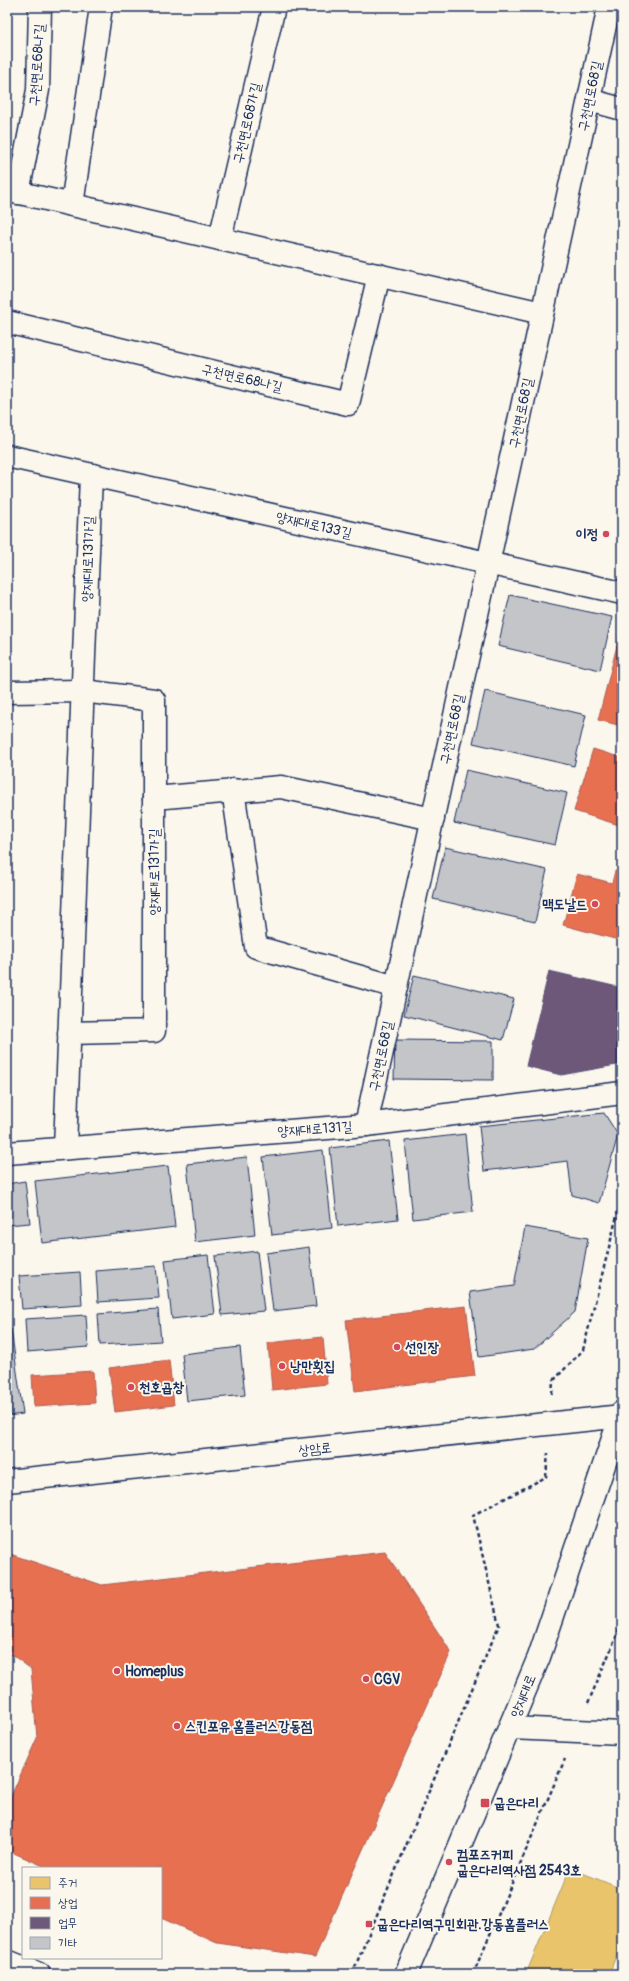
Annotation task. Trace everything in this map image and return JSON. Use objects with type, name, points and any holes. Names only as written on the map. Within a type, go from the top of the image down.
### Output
[{"type":"street","name":"구천면로68나길","points":[[40,7],[38,90],[12,191],[542,313]]},
{"type":"street","points":[[72,205],[101,7]]},
{"type":"street","name":"구천면로68가길","points":[[220,239],[274,7]]},
{"type":"street","name":"구천면로68길","points":[[366,1125],[609,7]]},
{"type":"street","points":[[588,100],[622,109]]},
{"type":"street","name":"구천면로68나길","points":[[7,322],[348,404],[379,275]]},
{"type":"street","name":"양재대로133길","points":[[7,456],[622,593]]},
{"type":"street","name":"양재대로131가길","points":[[65,1148],[91,475]]},
{"type":"street","points":[[7,692],[83,691]]},
{"type":"street","name":"양재대로131가길","points":[[69,1033],[154,1031],[154,700],[83,691]]},
{"type":"street","points":[[154,798],[281,787],[432,819]]},
{"type":"street","points":[[233,790],[256,947],[396,987]]},
{"type":"street","name":"양재대로131길","points":[[7,1153],[366,1125],[622,1093]]},
{"type":"street","name":"상암로","points":[[7,1481],[550,1424],[622,1415]]},
{"type":"street","name":"양재대로","points":[[406,1974],[539,1657],[622,1415]]},
{"type":"street","points":[[510,1728],[622,1733]]},
{"type":"street","points":[[7,1961],[39,1974]]},
{"type":"path","points":[[352,1974],[499,1625],[473,1515],[546,1477],[553,1381],[583,1350],[622,1196]]},
{"type":"path","points":[[473,1974],[618,1633],[622,1618]]},
{"type":"building: 주거","points":[[570,1868],[622,1889],[622,1941],[609,1974],[526,1974]]},
{"type":"building: 상업","points":[[622,626],[622,726],[598,720]]},
{"type":"building: 상업","points":[[593,749],[622,758],[622,826],[574,811]]},
{"type":"building: 상업","name":"맥도날드","points":[[615,871],[622,872],[622,941],[563,925],[577,874],[612,883]]},
{"type":"building: 상업","points":[[466,1306],[475,1376],[355,1391],[346,1320]]},
{"type":"building: 상업","points":[[323,1337],[327,1384],[272,1390],[268,1343]]},
{"type":"building: 상업","points":[[169,1360],[174,1405],[115,1412],[109,1368]]},
{"type":"building: 상업","points":[[93,1371],[95,1403],[34,1407],[32,1375]]},
{"type":"building: 상업","points":[[385,1552],[451,1652],[315,1957],[217,1943],[162,1918],[162,1867],[46,1867],[7,1850],[7,1805],[37,1738],[31,1669],[7,1651],[7,1553],[102,1585]]},
{"type":"building: 업무","points":[[549,971],[622,988],[622,1064],[561,1075],[526,1066]]},
{"type":"building: 기타","points":[[510,595],[612,617],[600,670],[498,646]]},
{"type":"building: 기타","points":[[485,691],[586,715],[574,766],[473,743]]},
{"type":"building: 기타","points":[[466,770],[567,793],[555,845],[454,823]]},
{"type":"building: 기타","points":[[445,847],[547,870],[535,922],[433,899]]},
{"type":"building: 기타","points":[[414,975],[514,999],[503,1040],[404,1015]]},
{"type":"building: 기타","points":[[395,1040],[493,1041],[493,1080],[394,1079]]},
{"type":"building: 기타","points":[[604,1113],[618,1135],[599,1203],[572,1195],[568,1161],[484,1171],[479,1126]]},
{"type":"building: 기타","points":[[465,1134],[473,1212],[413,1219],[405,1141]]},
{"type":"building: 기타","points":[[389,1141],[398,1219],[338,1226],[330,1148]]},
{"type":"building: 기타","points":[[323,1150],[332,1228],[272,1235],[263,1157]]},
{"type":"building: 기타","points":[[247,1157],[255,1235],[195,1242],[187,1164]]},
{"type":"building: 기타","points":[[168,1166],[175,1227],[42,1243],[35,1181]]},
{"type":"building: 기타","points":[[25,1181],[30,1223],[7,1225],[7,1184]]},
{"type":"building: 기타","points":[[525,1227],[588,1238],[575,1312],[534,1349],[479,1357],[470,1292],[514,1286]]},
{"type":"building: 기타","points":[[309,1247],[316,1306],[273,1311],[266,1253]]},
{"type":"building: 기타","points":[[257,1251],[264,1311],[222,1315],[215,1256]]},
{"type":"building: 기타","points":[[208,1255],[215,1314],[172,1319],[165,1260]]},
{"type":"building: 기타","points":[[156,1266],[159,1298],[98,1302],[96,1271]]},
{"type":"building: 기타","points":[[80,1272],[82,1305],[22,1309],[19,1276]]},
{"type":"building: 기타","points":[[158,1309],[161,1341],[100,1345],[98,1314]]},
{"type":"building: 기타","points":[[86,1315],[88,1347],[27,1352],[25,1319]]},
{"type":"building: 기타","points":[[11,1329],[23,1414],[7,1416],[7,1330]]},
{"type":"building: 기타","points":[[240,1347],[245,1395],[187,1401],[182,1354]]},
{"type":"place","name":"이정","points":[[606,534]]},
{"type":"place","name":"맥도날드","points":[[595,904]]},
{"type":"place","name":"선인장","points":[[397,1347]]},
{"type":"place","name":"낭만횟집","points":[[282,1366]]},
{"type":"place","name":"천호곱창","points":[[131,1387]]},
{"type":"place","name":"Homeplus","points":[[117,1671]]},
{"type":"place","name":"CGV","points":[[366,1679]]},
{"type":"place","name":"스킨포유 홈플러스강동점","points":[[177,1726]]},
{"type":"place","name":"굽은다리","points":[[485,1803]]},
{"type":"place","name":"컴포즈커피 굽은다리역사점 2543호","points":[[449,1862]]},
{"type":"place","name":"굽은다리역구민회관.강동홈플러스","points":[[369,1924]]}]
